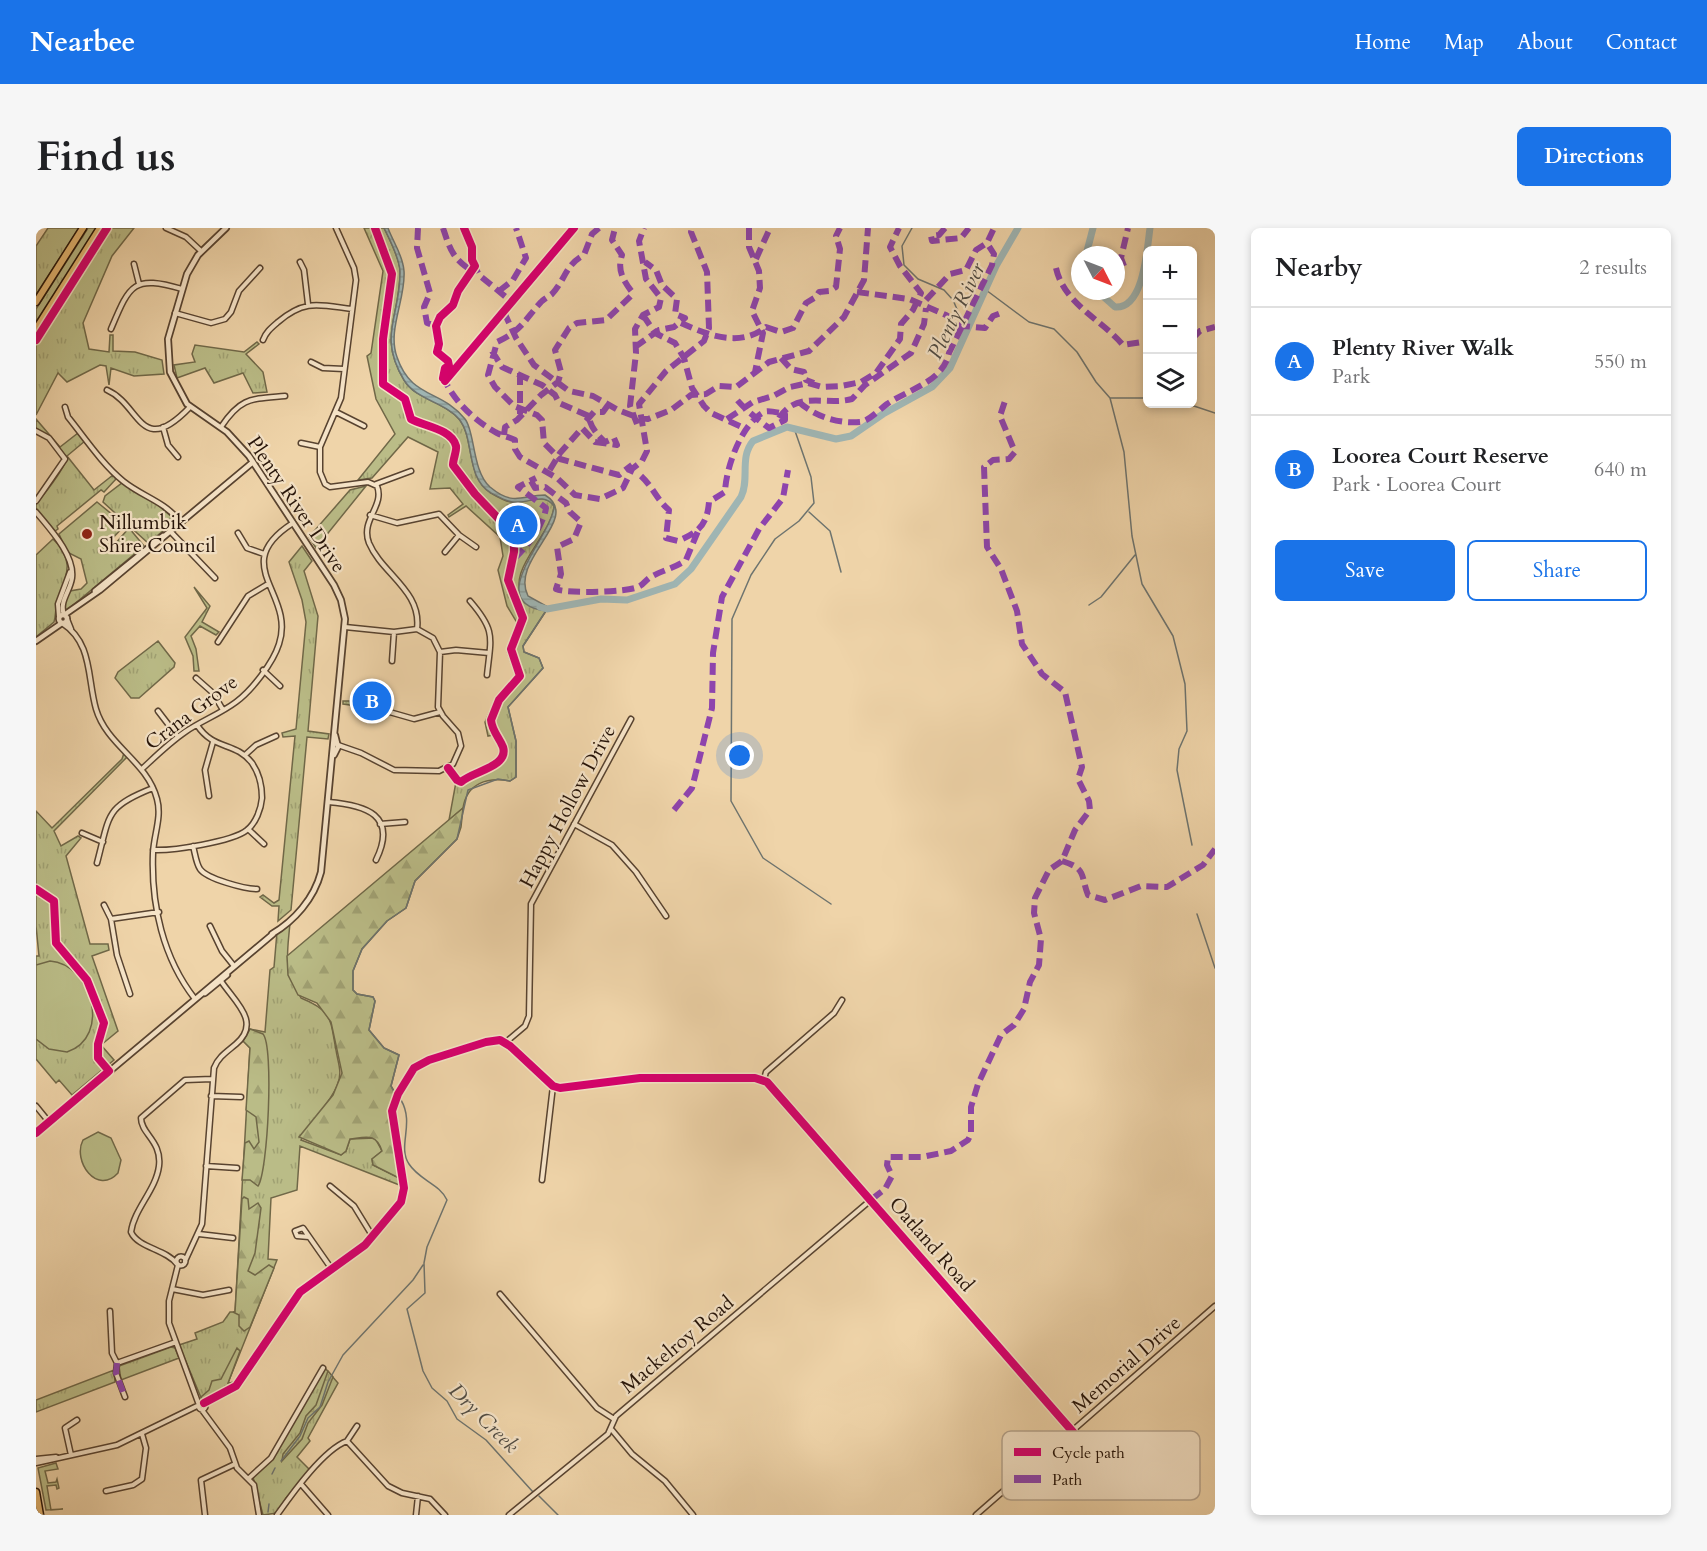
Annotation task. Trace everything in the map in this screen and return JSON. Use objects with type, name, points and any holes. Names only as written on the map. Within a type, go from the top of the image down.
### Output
[{"type":"main road","points":[[36,302],[83,228]]},
{"type":"main road","points":[[36,329],[100,228]]},
{"type":"main road","points":[[36,1492],[40,1515]]},
{"type":"street","points":[[166,228],[186,237],[201,251]]},
{"type":"street","name":"Plenty River Drive","points":[[36,1133],[272,934],[283,928],[310,898],[320,877],[335,747],[345,627],[343,609],[337,590],[252,461],[221,427],[190,407],[175,386],[169,368],[168,345],[189,269],[201,251],[226,228]]},
{"type":"street","points":[[336,228],[355,272],[345,369],[336,412],[324,433],[320,447],[320,472],[327,486],[336,487],[368,482],[376,484],[411,471]]},
{"type":"street","points":[[300,262],[304,270],[308,304]]},
{"type":"street","points":[[134,264],[139,284]]},
{"type":"street","points":[[175,313],[211,323],[225,319],[231,312],[239,291],[260,268]]},
{"type":"street","points":[[111,329],[125,297],[139,284],[155,282],[182,289]]},
{"type":"street","points":[[263,340],[268,331],[286,315],[308,304],[352,309]]},
{"type":"street","points":[[311,362],[323,368],[345,369]]},
{"type":"street","points":[[107,390],[117,397],[141,423],[153,428],[174,423],[190,407]]},
{"type":"street","points":[[221,427],[232,410],[245,401],[285,396]]},
{"type":"street","points":[[65,406],[68,417],[116,475],[130,486],[162,503],[180,521]]},
{"type":"street","points":[[336,412],[364,426]]},
{"type":"street","points":[[164,427],[168,445],[178,457]]},
{"type":"street","points":[[36,431],[49,438],[65,459],[36,501]]},
{"type":"street","points":[[301,443],[320,447]]},
{"type":"street","points":[[36,641],[252,461]]},
{"type":"street","points":[[376,484],[379,497],[366,529],[369,543],[412,599],[418,616],[417,629]]},
{"type":"street","points":[[36,512],[54,535],[70,566],[68,581],[58,606],[63,619],[85,651],[100,720],[110,735],[142,768],[153,788],[159,816],[153,850],[162,936],[173,967],[195,999]]},
{"type":"street","points":[[370,515],[397,523],[439,514],[459,535],[477,547]]},
{"type":"street","points":[[238,533],[245,546],[264,554],[272,539],[293,523]]},
{"type":"street","points":[[169,530],[215,578]]},
{"type":"street","points":[[445,552],[459,535]]},
{"type":"street","name":"Crana Grove","points":[[142,768],[178,737],[238,700],[276,652],[282,630],[280,609],[263,570],[264,554]]},
{"type":"street","points":[[219,642],[248,596],[268,584]]},
{"type":"street","points":[[470,601],[489,627],[487,675]]},
{"type":"street","points":[[335,747],[362,753],[394,770],[447,769],[458,757],[461,741],[455,729],[440,712],[437,700],[440,652],[434,638],[417,629],[394,632],[345,627]]},
{"type":"street","points":[[392,661],[394,632]]},
{"type":"street","points":[[440,652],[456,650],[489,653]]},
{"type":"street","points":[[263,670],[280,686]]},
{"type":"street","points":[[196,678],[213,693],[223,710]]},
{"type":"street","points":[[158,711],[178,737]]},
{"type":"street","points":[[386,711],[414,719],[440,712]]},
{"type":"street","name":"Happy Hollow Drive","points":[[506,1042],[525,1026],[529,1016],[531,904],[631,719]]},
{"type":"street","points":[[153,850],[166,851],[235,836],[248,829],[258,814],[262,795],[258,775],[245,755],[213,742],[197,725]]},
{"type":"street","points":[[245,755],[256,745],[276,736]]},
{"type":"street","points":[[209,796],[205,764],[213,742]]},
{"type":"street","points":[[97,863],[112,812],[118,805],[153,788]]},
{"type":"street","points":[[328,802],[363,806],[380,824],[382,842],[376,860]]},
{"type":"street","points":[[380,824],[405,822]]},
{"type":"street","points":[[574,824],[612,845],[636,872],[666,916]]},
{"type":"street","points":[[248,829],[264,844]]},
{"type":"street","points":[[82,833],[102,842]]},
{"type":"street","points":[[193,846],[198,866],[206,874],[249,889],[258,889]]},
{"type":"street","points":[[104,904],[111,919],[117,956],[130,994]]},
{"type":"street","points":[[111,919],[159,912]]},
{"type":"street","points":[[210,926],[220,947],[234,966]]},
{"type":"street","points":[[175,1278],[199,1234],[212,1080],[218,1060],[242,1038],[247,1030],[245,1013],[218,981]]},
{"type":"street","points":[[36,1461],[117,1445],[202,1406],[236,1386],[300,1292],[373,1237],[398,1207],[403,1196],[392,1110],[394,1101],[411,1072],[423,1062],[486,1042],[506,1042],[553,1086],[565,1088],[640,1078],[764,1079],[766,1072],[834,1013],[842,1000]]},
{"type":"street","name":"Oatland Road","points":[[764,1079],[872,1199],[1072,1431]]},
{"type":"street","points":[[183,1260],[136,1239],[131,1232],[156,1176],[159,1163],[155,1143],[142,1124],[141,1118],[185,1080],[212,1080]]},
{"type":"street","points":[[542,1180],[553,1086]]},
{"type":"street","points":[[211,1096],[241,1098]]},
{"type":"street","points":[[36,1106],[49,1122]]},
{"type":"street","points":[[206,1166],[237,1168]]},
{"type":"street","points":[[330,1186],[354,1206],[373,1237]]},
{"type":"street","name":"Mackelroy Road","points":[[612,1430],[614,1419],[872,1199]]},
{"type":"street","points":[[199,1234],[233,1238]]},
{"type":"street","points":[[309,1237],[331,1268]]},
{"type":"street","points":[[168,1255],[177,1264]]},
{"type":"street","points":[[183,1260],[177,1264],[169,1316],[176,1342],[194,1388],[213,1427],[230,1448],[235,1464],[256,1489],[259,1515]]},
{"type":"street","points":[[177,1264],[183,1260]]},
{"type":"street","points":[[172,1289],[203,1295],[229,1290]]},
{"type":"street","points":[[500,1294],[597,1408],[614,1419]]},
{"type":"street","name":"Memorial Drive","points":[[1074,1431],[1215,1306]]},
{"type":"street","points":[[110,1311],[112,1353],[117,1363],[116,1373],[125,1397]]},
{"type":"street","points":[[117,1363],[176,1342]]},
{"type":"street","points":[[248,1479],[271,1458],[322,1368]]},
{"type":"street","points":[[71,1455],[64,1428],[77,1420]]},
{"type":"street","points":[[277,1515],[301,1484],[325,1458],[347,1441],[357,1426]]},
{"type":"street","points":[[509,1515],[612,1430],[632,1454],[665,1481],[693,1515]]},
{"type":"street","points":[[106,1491],[134,1485],[142,1479],[146,1450],[142,1434]]},
{"type":"street","points":[[347,1441],[388,1486],[402,1493],[430,1499],[445,1515]]},
{"type":"street","points":[[205,1515],[201,1480],[235,1464]]},
{"type":"street","points":[[301,1484],[328,1515]]},
{"type":"street","name":"Memorial Drive","points":[[976,1515],[1002,1493]]},
{"type":"street","points":[[416,1515],[418,1496]]},
{"type":"green space","points":[[48,228],[79,228],[36,295],[36,246]]},
{"type":"green space","points":[[88,228],[97,228],[36,323],[36,309]]},
{"type":"green space","points":[[109,228],[134,228],[112,256],[83,323],[89,349],[109,352],[110,335],[113,335],[113,351],[135,352],[162,360],[164,374],[134,376],[111,368],[109,385],[106,366],[100,365],[67,382],[58,373],[36,415],[36,342]]},
{"type":"green space","points":[[364,228],[384,228],[398,260],[399,286],[391,338],[396,364],[404,380],[409,387],[423,397],[453,413],[459,419],[464,427],[477,477],[491,493],[512,502],[545,499],[554,506],[551,518],[530,554],[520,578],[520,591],[525,603],[546,611],[523,646],[524,652],[539,658],[543,668],[508,707],[516,741],[516,777],[510,781],[486,781],[474,787],[465,799],[463,808],[449,820],[456,782],[449,771],[451,769],[459,779],[498,759],[501,749],[493,735],[488,736],[485,722],[496,698],[516,677],[507,651],[519,626],[507,606],[498,570],[503,556],[500,537],[466,506],[449,517],[448,515],[463,504],[450,488],[430,489],[438,452],[408,437],[372,478],[358,480],[395,434],[376,399],[367,356],[371,353],[383,271]]},
{"type":"green space","points":[[257,342],[259,344],[246,354],[263,372],[267,392],[253,393],[243,373],[214,383],[205,368],[177,378],[174,365],[195,362],[192,354],[195,345],[244,352]]},
{"type":"green space","points":[[36,419],[60,447],[78,433],[85,441],[67,456],[94,490],[113,475],[116,479],[104,492],[101,490],[57,526],[58,529],[55,531],[36,509],[36,504],[58,475],[67,458],[54,441],[36,428]]},
{"type":"green space","points":[[122,483],[150,498],[174,519],[173,523],[148,543],[103,502],[105,496]]},
{"type":"green space","points":[[366,486],[316,548],[309,537],[350,490]]},
{"type":"green space","points":[[97,502],[125,525],[110,541],[115,544],[129,528],[144,546],[66,611],[63,606],[70,591],[81,589],[87,583],[81,559],[67,552],[59,534]]},
{"type":"green space","points":[[53,539],[65,555],[66,578],[56,606],[54,622],[36,637],[36,555]]},
{"type":"green space","points":[[302,546],[312,561],[304,571],[318,616],[308,731],[329,734],[328,739],[307,737],[291,910],[278,921],[279,906],[272,906],[260,897],[263,895],[274,903],[279,900],[295,736],[283,737],[282,733],[296,729],[306,622],[302,600],[289,562]]},
{"type":"green space","points":[[194,587],[210,606],[202,622],[219,632],[216,635],[200,626],[191,636],[196,649],[199,671],[194,671],[193,656],[185,637],[207,608]]},
{"type":"green space","points":[[158,641],[175,663],[174,667],[139,698],[131,698],[115,678],[118,672]]},
{"type":"green space","points":[[367,686],[377,698],[380,713],[364,716],[365,707],[343,704],[343,701],[365,701]]},
{"type":"green space","points":[[124,753],[128,756],[54,831],[61,846],[78,836],[81,838],[66,856],[90,944],[108,944],[109,950],[92,956],[118,1031],[101,1045],[114,1060],[72,1095],[59,1080],[56,1083],[36,1059],[36,956],[39,956],[36,926],[36,811],[52,828],[122,759]]},
{"type":"green space","points":[[463,808],[457,839],[415,881],[406,908],[387,921],[362,949],[353,971],[353,990],[357,994],[373,997],[375,1001],[369,1030],[384,1048],[399,1055],[391,1086],[396,1094],[390,1111],[399,1178],[373,1165],[372,1159],[382,1151],[374,1139],[366,1137],[350,1139],[346,1151],[341,1155],[299,1137],[333,1095],[342,1073],[331,1022],[317,1003],[298,995],[288,975],[287,956]]},
{"type":"green space","points":[[290,923],[287,954],[291,978],[301,998],[319,1007],[328,1017],[340,1072],[334,1093],[301,1140],[341,1155],[346,1151],[350,1139],[375,1138],[382,1151],[372,1159],[373,1165],[401,1179],[402,1186],[300,1146],[297,1190],[271,1198],[268,1259],[277,1260],[228,1383],[237,1382],[202,1400],[179,1345],[197,1339],[195,1333],[223,1322],[230,1312],[235,1312],[250,1048],[243,1041],[250,1029],[265,1032],[270,970],[274,967],[277,932]]},
{"type":"green space","points":[[50,961],[65,965],[77,974],[86,987],[91,1002],[92,1017],[89,1032],[81,1044],[67,1052],[49,1049],[36,1039],[36,965]]},
{"type":"green space","points":[[250,1029],[263,1034],[268,1061],[267,1135],[262,1176],[258,1186],[250,1180],[242,1180],[245,1143],[249,1141],[254,1149],[259,1142],[256,1117],[246,1110],[250,1048],[243,1041]]},
{"type":"green space","points":[[98,1132],[111,1138],[121,1160],[118,1173],[110,1179],[102,1180],[88,1173],[81,1157],[80,1148],[83,1140]]},
{"type":"green space","points":[[244,1197],[248,1199],[249,1209],[258,1203],[261,1208],[255,1253],[248,1271],[255,1275],[269,1265],[274,1268],[250,1327],[244,1331],[239,1326],[239,1315],[233,1312],[235,1312],[242,1199]]},
{"type":"green space","points":[[171,1347],[175,1348],[179,1358],[121,1380],[119,1366]]},
{"type":"green space","points":[[237,1348],[240,1351],[228,1383],[237,1382],[203,1401],[201,1397],[209,1390],[212,1381],[221,1379]]},
{"type":"green space","points":[[325,1368],[338,1383],[308,1438],[310,1441],[297,1457],[311,1471],[286,1498],[277,1513],[263,1515],[253,1477],[269,1462]]},
{"type":"green space","points":[[114,1370],[115,1382],[36,1412],[36,1400]]},
{"type":"green space","points":[[328,1371],[333,1377],[322,1405],[308,1423],[302,1439],[282,1461],[283,1454],[300,1433],[306,1416],[316,1405]]},
{"type":"green space","points":[[56,1463],[58,1469],[45,1471],[48,1483],[56,1482],[57,1479],[59,1488],[57,1489],[56,1485],[47,1486],[51,1510],[46,1510],[38,1468]]},
{"type":"water","points":[[384,228],[388,228],[400,254],[404,271],[394,336],[397,357],[403,370],[418,387],[456,409],[465,419],[471,432],[480,471],[490,487],[505,497],[545,495],[554,504],[556,515],[528,568],[525,582],[528,596],[548,607],[546,611],[528,605],[520,595],[520,582],[525,566],[551,519],[554,506],[545,499],[518,502],[491,493],[477,478],[467,436],[459,419],[453,413],[423,397],[409,387],[404,380],[396,364],[391,338],[400,271],[396,254]]},
{"type":"waterway","points":[[912,228],[902,246],[904,265],[918,279],[944,290],[953,300],[966,330]]},
{"type":"waterway","name":"Plenty River","points":[[540,607],[547,609],[601,599],[627,600],[675,584],[691,569],[741,497],[745,483],[746,454],[753,441],[787,427],[836,439],[851,436],[883,414],[932,387],[950,368],[996,266],[1018,228]]},
{"type":"waterway","name":"Plenty River","points":[[1088,246],[1093,228]]},
{"type":"waterway","name":"Plenty River","points":[[1107,300],[1115,307],[1125,305],[1138,288],[1145,263],[1150,228]]},
{"type":"waterway","points":[[986,290],[1029,322],[1054,329],[1077,352],[1096,382],[1110,398],[1143,398]]},
{"type":"waterway","points":[[1110,398],[1124,452],[1132,536],[1142,584],[1173,636],[1185,684],[1187,731],[1179,749],[1177,770],[1192,845]]},
{"type":"waterway","points":[[1197,407],[1215,413]]},
{"type":"waterway","points":[[794,428],[811,477],[814,503],[799,521],[775,539],[751,575],[732,619],[731,801],[763,858],[831,904]]},
{"type":"waterway","points":[[809,512],[830,531],[841,572]]},
{"type":"waterway","points":[[1089,605],[1101,597],[1135,555]]},
{"type":"waterway","name":"Dry Creek","points":[[394,1092],[391,1086],[399,1055],[384,1048],[369,1030],[375,1001],[373,997],[357,994],[353,990],[353,971],[362,949],[387,921],[406,908],[415,881],[457,839],[468,790],[498,779],[510,781],[516,777],[516,741],[508,707],[543,668],[539,658],[524,652],[523,646],[547,609]]},
{"type":"waterway","points":[[1197,914],[1215,968]]},
{"type":"waterway","name":"Dry Creek","points":[[401,1100],[405,1109],[407,1126],[405,1150],[409,1164],[418,1174],[440,1190],[447,1200],[427,1247],[424,1263],[425,1293],[407,1309],[423,1371],[432,1388],[447,1401],[457,1419],[486,1440],[533,1492]]},
{"type":"waterway","name":"Dry Creek","points":[[281,1461],[300,1436],[308,1418],[320,1407],[328,1382],[343,1355],[413,1280],[423,1265]]},
{"type":"waterway","name":"Dry Creek","points":[[272,1474],[275,1468]]},
{"type":"waterway","name":"Dry Creek","points":[[539,1496],[558,1515]]},
{"type":"waterway","name":"Dry Creek","points":[[268,1512],[269,1504]]},
{"type":"marked path","points":[[418,228],[417,248],[430,293],[424,307],[427,323],[436,326]]},
{"type":"marked path","points":[[443,228],[453,252],[460,262],[472,271]]},
{"type":"marked path","points":[[499,291],[513,280],[526,258],[516,228]]},
{"type":"marked path","points":[[599,228],[592,234],[584,255],[573,263],[552,294],[541,302],[517,330],[497,342],[488,375],[495,387],[514,406],[537,415],[542,420],[544,443],[560,459],[619,475],[632,465]]},
{"type":"marked path","points":[[504,435],[505,427],[517,420],[541,395],[558,382],[561,372],[555,350],[569,328],[577,323],[606,320],[631,296],[632,292],[621,270],[622,255],[612,240],[615,228]]},
{"type":"marked path","points":[[637,424],[630,406],[636,353],[635,329],[643,315],[659,307],[661,298],[646,279],[639,241],[644,228]]},
{"type":"marked path","points":[[443,376],[452,393],[473,416],[497,433],[515,440],[515,449],[520,457],[557,478],[575,495],[600,499],[623,488],[632,469],[642,461],[647,451],[639,404],[666,371],[704,341],[709,328],[707,272],[691,232],[692,228]]},
{"type":"marked path","points":[[749,228],[749,247],[759,271],[760,288],[752,311],[763,333],[755,372]]},
{"type":"marked path","points":[[756,259],[770,228]]},
{"type":"marked path","points":[[681,323],[702,332],[735,338],[746,337],[766,327],[781,332],[793,328],[806,303],[816,297],[819,292],[830,291],[836,287],[840,249],[836,236],[840,228]]},
{"type":"marked path","points":[[504,312],[516,338],[534,365],[569,391],[593,396],[618,410],[648,419],[671,410],[691,395],[706,394],[719,386],[736,387],[769,362],[809,351],[844,317],[864,280],[868,228]]},
{"type":"marked path","points":[[727,419],[753,402],[773,396],[790,387],[808,383],[822,387],[841,386],[861,382],[876,373],[900,339],[901,324],[913,310],[921,293],[900,266],[890,247],[899,228]]},
{"type":"marked path","points":[[945,228],[939,235],[931,236],[932,241],[961,238],[969,228]]},
{"type":"marked path","points":[[926,300],[950,274],[966,270],[976,250],[987,243],[994,228]]},
{"type":"marked path","points":[[1124,246],[1128,228]]},
{"type":"marked path","points":[[799,402],[827,418],[843,422],[860,422],[867,420],[887,404],[933,378],[946,363],[992,265],[994,254],[987,243]]},
{"type":"marked path","points":[[473,262],[479,275],[512,302]]},
{"type":"marked path","points":[[635,347],[659,330],[674,327],[685,318],[675,314],[677,299],[662,285],[656,270],[645,262]]},
{"type":"marked path","points":[[1056,268],[1067,292],[1123,345],[1143,342]]},
{"type":"marked path","points":[[857,292],[909,299],[946,315],[963,326],[985,328],[993,316],[1001,313]]},
{"type":"marked path","points":[[779,418],[786,409],[794,404],[852,399],[865,385],[911,353],[924,324],[926,308]]},
{"type":"marked path","points":[[643,315],[655,333],[675,343],[684,358],[692,388],[704,406],[711,413],[746,429]]},
{"type":"marked path","points":[[1197,334],[1215,327]]},
{"type":"marked path","points":[[492,351],[502,367],[542,385],[555,395],[559,403],[589,416],[594,430],[605,442],[614,438],[617,445],[595,442],[582,428],[560,453],[548,473]]},
{"type":"marked path","points":[[781,358],[791,369],[804,372],[806,380],[814,383]]},
{"type":"marked path","points":[[520,373],[520,414]]},
{"type":"marked path","points":[[641,476],[669,510],[666,538],[678,541],[697,531],[704,522],[709,502],[725,492],[728,471],[736,448],[754,419],[762,413],[767,411],[785,414],[785,420],[769,428],[760,421],[755,417],[745,409],[734,396]]},
{"type":"marked path","points":[[872,1199],[885,1189],[892,1176],[887,1165],[888,1157],[922,1157],[951,1151],[968,1140],[971,1134],[971,1107],[978,1084],[1001,1035],[1014,1025],[1024,1009],[1030,982],[1039,965],[1041,939],[1034,913],[1035,898],[1049,870],[1062,861],[1075,830],[1090,810],[1089,801],[1078,779],[1082,767],[1065,692],[1042,674],[1022,644],[1017,611],[1001,569],[987,547],[984,467],[993,460],[1009,459],[1015,452],[1000,416],[1006,398]]},
{"type":"marked path","points":[[586,421],[594,412],[603,412],[608,405]]},
{"type":"marked path","points":[[674,810],[692,788],[712,708],[713,653],[722,597],[759,529],[783,498],[788,470]]},
{"type":"marked path","points":[[515,558],[534,535],[545,514],[546,508],[518,487],[536,478]]},
{"type":"marked path","points":[[531,481],[535,488],[545,487],[566,503],[570,512],[581,522],[574,539],[557,547],[561,574],[556,589],[562,591],[597,592],[638,587],[649,578],[686,560],[698,531]]},
{"type":"marked path","points":[[1062,861],[1079,870],[1088,895],[1105,900],[1141,886],[1167,887],[1203,865],[1215,849]]},
{"type":"marked path","points":[[117,1363],[116,1373],[125,1397]]},
{"type":"cycle path","points":[[36,340],[107,228]]},
{"type":"cycle path","points":[[375,228],[392,274],[383,339],[383,384],[405,399],[411,419],[443,432],[453,440],[456,446],[453,465],[475,494],[514,535],[514,552],[508,580],[523,618],[511,649],[520,676],[499,700],[491,720],[503,747],[503,754],[496,764],[461,782],[448,768]]},
{"type":"cycle path","points":[[443,378],[445,368],[449,366],[448,361],[437,352],[439,344],[436,326],[440,317],[453,305],[458,291],[475,266],[472,260],[472,247],[464,228]]},
{"type":"cycle path","points":[[445,381],[574,228]]},
{"type":"cycle path","points":[[36,889],[54,901],[56,943],[87,980],[104,1023],[98,1044],[98,1058],[109,1071]]},
{"type":"cycle path","points":[[204,1403],[236,1386],[300,1292],[365,1245],[401,1202],[404,1188],[392,1111],[398,1094],[414,1068],[429,1060],[486,1042],[500,1040],[510,1046],[553,1086],[560,1088],[640,1078],[755,1078],[767,1082],[1072,1431]]},
{"type":"cycle path","points":[[36,1133],[108,1072]]},
{"type":"place","name":"Plenty River Walk","points":[[518,525]]},
{"type":"place","name":"Nillumbik Shire Council","points":[[87,534]]},
{"type":"place","name":"Loorea Court Reserve","points":[[372,701]]}]
